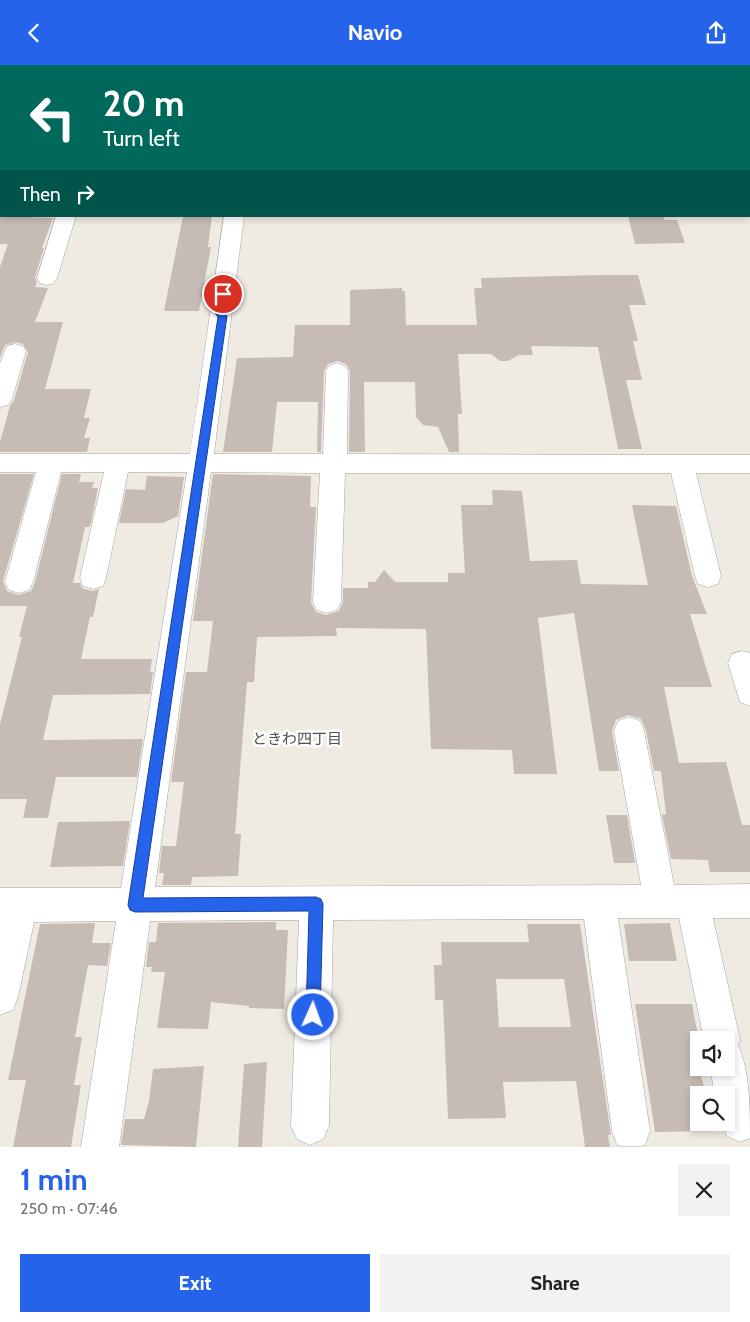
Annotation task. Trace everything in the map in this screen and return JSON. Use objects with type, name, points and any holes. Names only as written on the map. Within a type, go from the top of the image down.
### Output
[{"type":"street","points":[[47,278],[66,217]]},
{"type":"street","points":[[100,1147],[201,463],[234,217]]},
{"type":"street","points":[[0,399],[15,351]]},
{"type":"street","points":[[327,603],[337,371]]},
{"type":"street","points":[[0,463],[750,464]]},
{"type":"street","points":[[18,582],[51,463]]},
{"type":"street","points":[[93,579],[118,463]]},
{"type":"street","points":[[681,463],[708,576]]},
{"type":"street","points":[[742,663],[750,693]]},
{"type":"street","points":[[628,731],[677,902],[719,1031]]},
{"type":"street","points":[[0,997],[10,905],[750,901]]},
{"type":"street","points":[[599,902],[631,1131]]},
{"type":"street","points":[[310,1126],[316,904]]},
{"type":"street","points":[[730,1076],[740,1123]]},
{"type":"building","points":[[0,217],[53,218],[42,248],[44,248],[35,277],[37,282],[35,287],[48,288],[35,322],[63,322],[45,389],[91,389],[84,418],[90,418],[84,438],[90,438],[87,452],[0,452],[0,442],[10,406],[14,400],[28,352],[23,344],[15,342],[5,345],[0,358],[0,267],[8,244],[0,244]]},
{"type":"building","points":[[183,217],[212,217],[208,247],[211,247],[199,311],[164,311]]},
{"type":"building","points":[[628,217],[664,217],[665,220],[677,220],[685,243],[635,244]]},
{"type":"building","points":[[638,275],[646,305],[629,305],[638,341],[633,341],[642,380],[626,380],[642,449],[618,449],[598,347],[531,346],[533,355],[519,355],[508,361],[500,361],[491,354],[458,354],[462,414],[458,414],[459,452],[449,452],[438,427],[423,425],[416,417],[415,382],[364,382],[365,452],[349,452],[350,371],[346,364],[338,361],[328,364],[324,371],[321,452],[317,452],[318,402],[277,402],[272,452],[223,452],[237,358],[293,357],[295,325],[350,325],[350,290],[402,288],[402,291],[405,291],[406,325],[477,325],[474,288],[482,288],[481,278]]},
{"type":"building","points":[[0,474],[34,474],[3,581],[7,591],[18,595],[31,591],[35,582],[62,474],[81,474],[79,482],[94,482],[92,488],[98,488],[91,523],[89,527],[85,527],[73,583],[80,583],[82,588],[92,591],[99,589],[93,617],[90,617],[81,659],[152,659],[150,672],[153,672],[150,694],[53,695],[43,740],[143,739],[137,777],[56,777],[48,818],[23,818],[27,799],[0,799],[0,724],[22,637],[19,637],[27,606],[0,606]]},
{"type":"building","points":[[213,474],[311,476],[310,507],[316,507],[311,602],[316,612],[326,615],[339,611],[343,602],[343,588],[368,588],[368,582],[375,582],[384,570],[395,582],[448,582],[448,573],[465,573],[461,505],[493,505],[492,490],[522,491],[530,561],[577,560],[581,584],[648,585],[632,505],[676,506],[692,576],[707,614],[690,614],[712,687],[664,687],[679,763],[726,762],[742,825],[750,825],[750,872],[710,872],[708,860],[671,859],[662,815],[666,814],[661,771],[654,771],[646,731],[641,719],[628,715],[616,720],[612,731],[619,771],[599,771],[574,613],[538,618],[557,774],[514,774],[512,750],[431,749],[426,629],[336,628],[337,636],[257,637],[254,682],[247,682],[235,834],[241,834],[238,876],[192,877],[191,885],[162,885],[164,873],[159,873],[162,846],[176,846],[184,782],[171,782],[186,672],[207,672],[213,621],[193,621]]},
{"type":"building","points":[[147,476],[184,477],[178,516],[163,523],[119,523],[126,489],[145,490]]},
{"type":"building","points":[[606,815],[627,815],[635,863],[614,863]]},
{"type":"building","points":[[130,821],[123,866],[50,867],[58,822]]},
{"type":"building","points":[[276,922],[276,930],[288,930],[284,1009],[249,1008],[249,1006],[211,1002],[208,1029],[157,1028],[165,972],[151,972],[152,967],[146,967],[149,942],[156,942],[158,923]]},
{"type":"building","points":[[95,923],[92,943],[111,943],[107,966],[88,965],[75,1037],[82,1037],[74,1085],[81,1085],[71,1147],[13,1147],[26,1080],[8,1080],[40,924]]},
{"type":"building","points":[[670,923],[677,961],[629,961],[624,924]]},
{"type":"building","points":[[527,924],[580,924],[611,1135],[608,1135],[610,1147],[585,1147],[576,1081],[503,1082],[506,1118],[448,1119],[443,1000],[435,1000],[434,965],[442,965],[441,942],[529,942]],"holes":[[[496,979],[564,979],[571,1027],[499,1027]]]},
{"type":"building","points":[[635,1004],[692,1004],[697,1031],[690,1031],[690,1076],[701,1076],[704,1086],[690,1086],[690,1131],[713,1131],[655,1132]]},
{"type":"building","points":[[267,1062],[262,1147],[238,1147],[244,1064]]},
{"type":"building","points":[[204,1066],[196,1147],[121,1145],[125,1119],[144,1119],[149,1101],[153,1069]]},
{"type":"district","name":"ときわ四丁目","points":[[297,739]]},
{"type":"route","points":[[223,294],[220,313],[222,316],[135,905],[316,904],[313,1015]]}]
